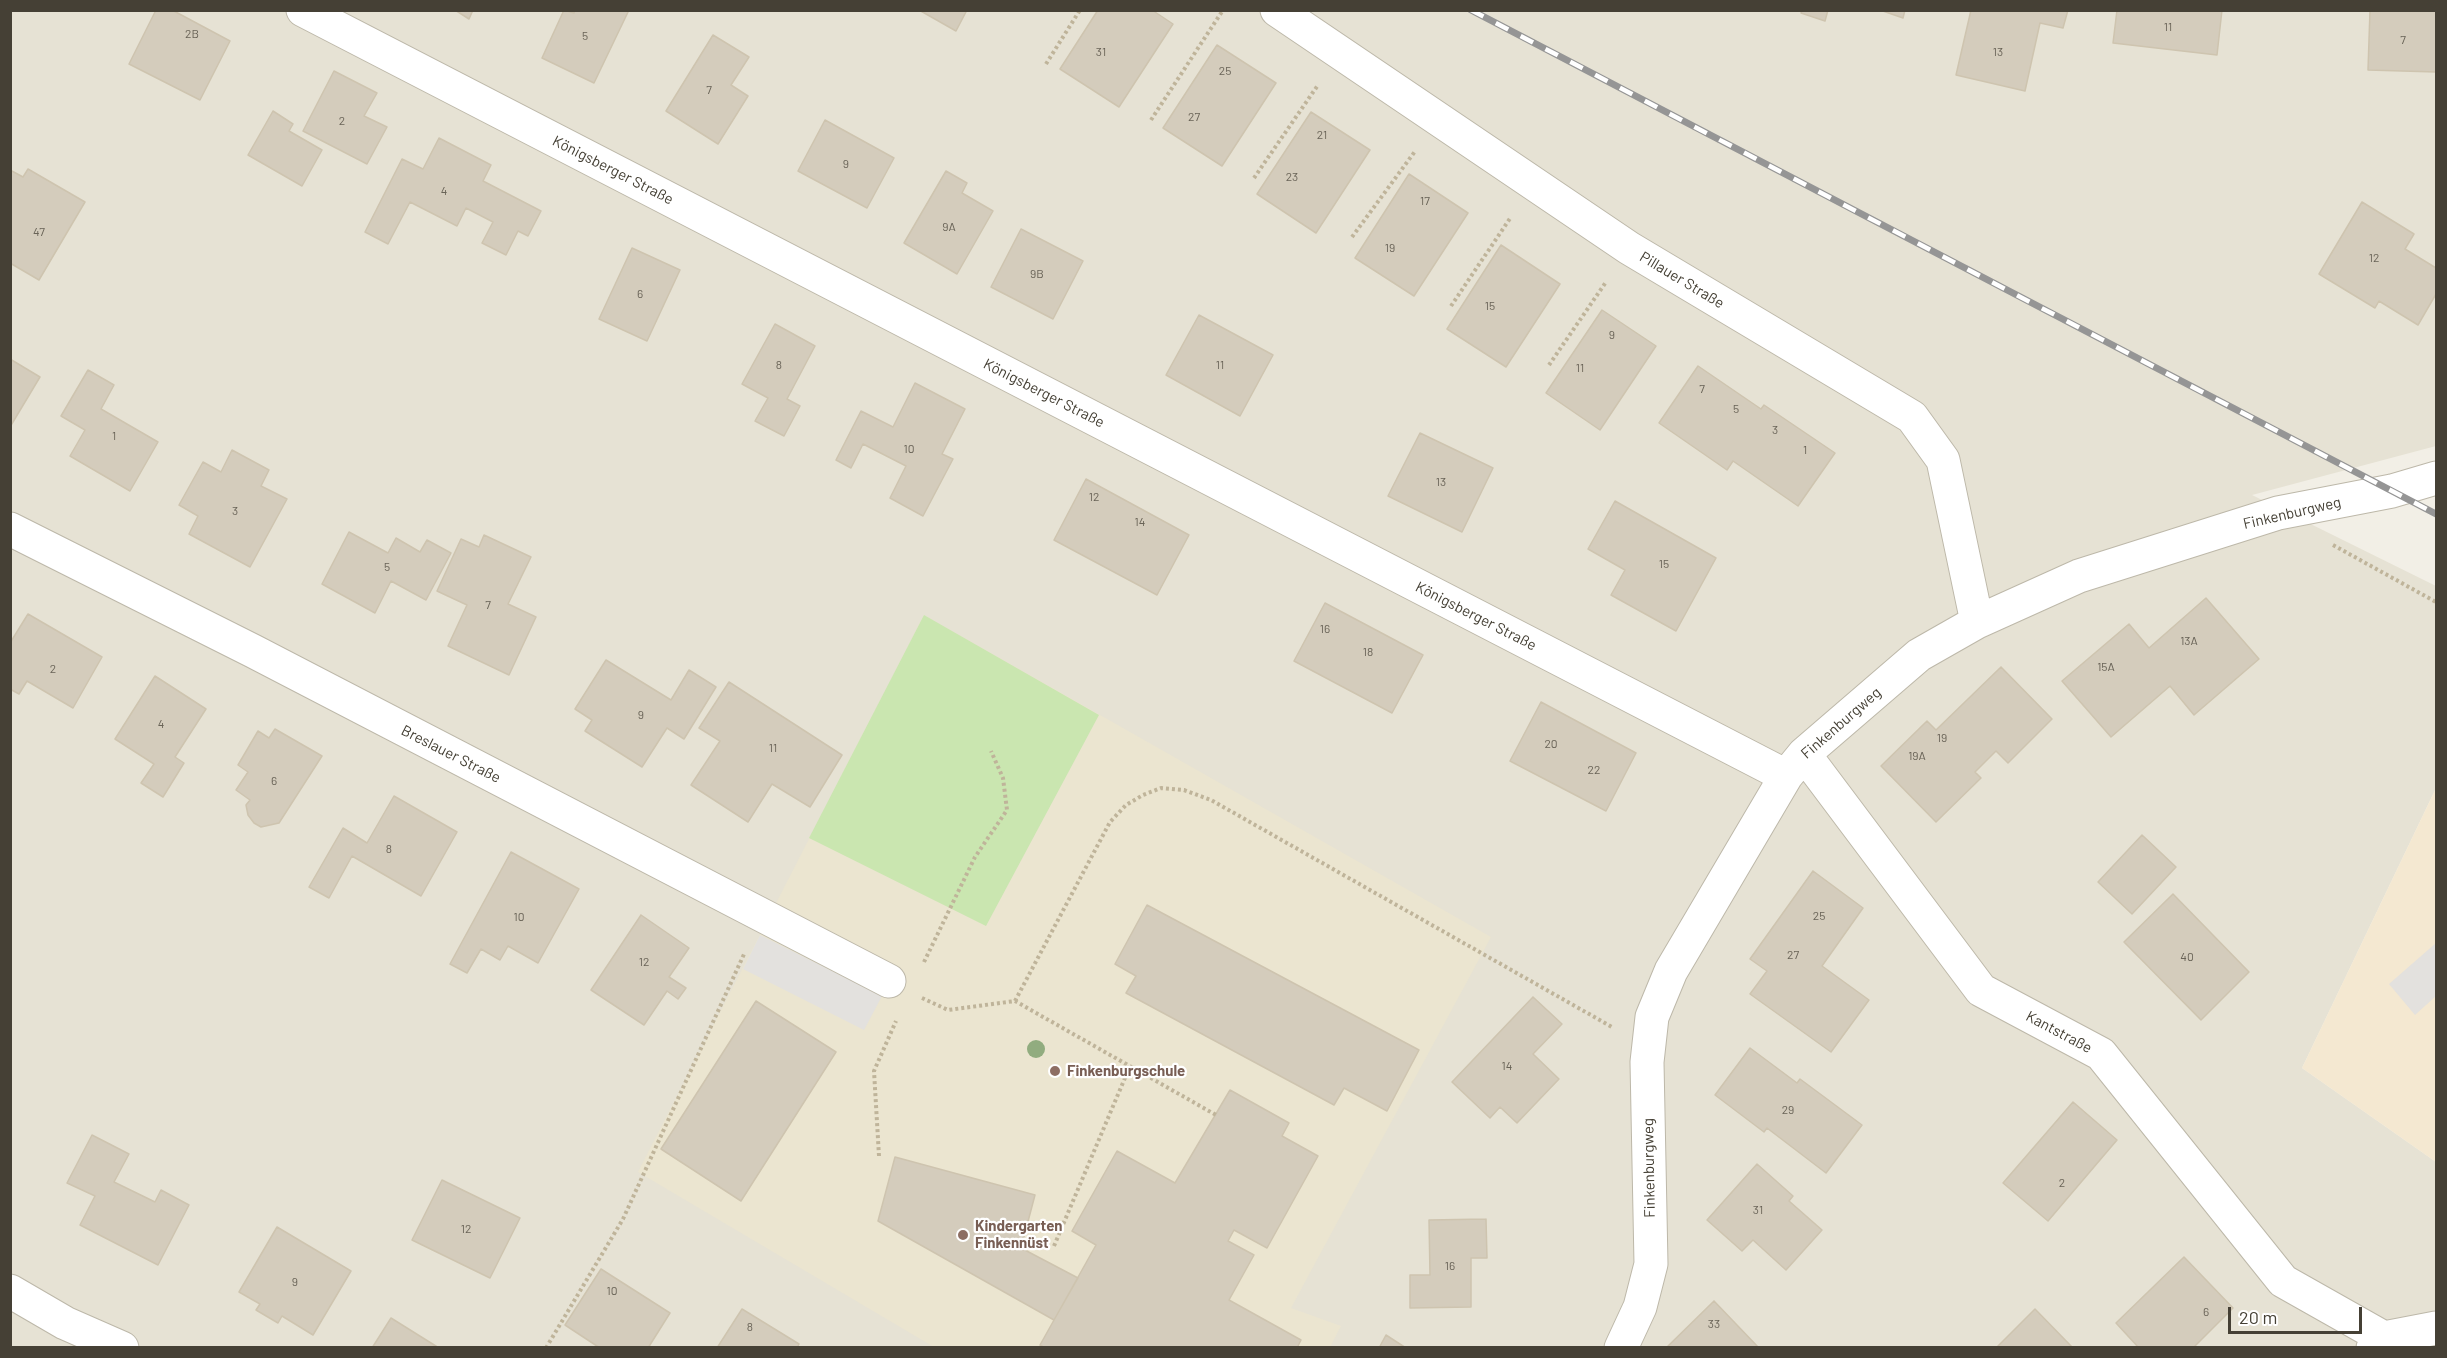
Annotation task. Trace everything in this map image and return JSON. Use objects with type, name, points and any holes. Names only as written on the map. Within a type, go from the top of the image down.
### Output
[{"type":"street","name":"Königsberger Straße","points":[[303,10],[1795,765]]},
{"type":"street","name":"Pillauer Straße","points":[[1277,10],[1629,248],[1912,417],[1943,460],[1977,622]]},
{"type":"street","name":"Finkenburgweg","points":[[1621,1347],[1640,1307],[1651,1264],[1647,1062],[1652,1017],[1671,970],[1795,765],[1919,655],[1977,622],[2079,576],[2278,513],[2392,491],[2436,478]]},
{"type":"street","name":"Breslauer Straße","points":[[10,530],[253,651],[899,986]]},
{"type":"street","name":"Kantstraße","points":[[1795,765],[1981,990],[2101,1054],[2283,1281],[2379,1343],[2436,1328]]},
{"type":"street","points":[[10,1291],[65,1323],[122,1347]]},
{"type":"path","points":[[1046,64],[1080,10]]},
{"type":"path","points":[[1151,120],[1223,10]]},
{"type":"path","points":[[1254,178],[1340,53]]},
{"type":"path","points":[[1352,237],[1438,119]]},
{"type":"path","points":[[1451,306],[1533,183]]},
{"type":"path","points":[[1549,365],[1629,248]]},
{"type":"path","points":[[2278,513],[2436,602]]},
{"type":"path","points":[[879,1156],[874,1071],[899,986],[975,857],[1006,810],[1003,778],[992,751]]},
{"type":"path","points":[[1015,1001],[1110,822],[1126,805],[1161,788],[1184,790],[1211,800],[1649,1048]]},
{"type":"path","points":[[546,1347],[623,1219],[762,915]]},
{"type":"path","points":[[899,986],[948,1010],[1015,1001],[1216,1115]]},
{"type":"path","points":[[1054,1246],[1130,1066]]},
{"type":"shaded area","points":[[10,11],[2436,11],[2436,446],[2252,495],[2436,586],[2436,788],[2302,1068],[2436,1162],[2436,1347],[11,1347]]},
{"type":"shaded area","name":"Finkenburgschule","points":[[924,615],[1491,937],[1291,1308],[1341,1326],[1330,1347],[934,1347],[638,1172]]},
{"type":"shaded area","points":[[2436,788],[2436,1162],[2302,1068]]},
{"type":"shaded area","points":[[760,935],[882,996],[864,1030],[743,969]]},
{"type":"shaded area","points":[[2436,943],[2436,996],[2415,1015],[2389,984]]},
{"type":"green space","points":[[924,615],[1099,715],[986,926],[809,838]]},
{"type":"building","points":[[156,10],[172,10],[230,41],[200,100],[129,64]]},
{"type":"building","points":[[455,10],[473,10],[469,19]]},
{"type":"building","points":[[564,10],[574,13],[575,10],[629,10],[594,83],[542,58]]},
{"type":"building","points":[[919,10],[967,10],[956,31]]},
{"type":"building","points":[[1098,10],[1152,10],[1173,24],[1119,107],[1060,69]]},
{"type":"building","points":[[1802,10],[1828,10],[1825,21],[1801,13]]},
{"type":"building","points":[[1880,10],[1905,10],[1903,18]]},
{"type":"building","points":[[1971,10],[2068,10],[2063,28],[2040,23],[2025,91],[1956,75]]},
{"type":"building","points":[[2117,10],[2222,10],[2217,55],[2113,43]]},
{"type":"building","points":[[2370,10],[2436,10],[2436,72],[2368,70]]},
{"type":"building","points":[[713,35],[749,57],[731,85],[748,96],[718,144],[666,111]]},
{"type":"building","points":[[1217,45],[1276,83],[1222,166],[1163,128]]},
{"type":"building","points":[[334,71],[377,93],[364,116],[387,127],[367,164],[303,131]]},
{"type":"building","points":[[273,111],[293,124],[289,131],[322,150],[302,186],[248,155]]},
{"type":"building","points":[[1311,112],[1370,150],[1316,233],[1257,194]]},
{"type":"building","points":[[825,120],[894,158],[867,208],[798,171]]},
{"type":"building","points":[[439,138],[491,165],[483,181],[541,211],[528,236],[518,231],[506,255],[482,243],[493,222],[466,208],[457,226],[410,202],[388,244],[365,232],[402,159],[423,169]]},
{"type":"building","points":[[28,169],[85,202],[39,280],[10,263],[10,170],[23,177]]},
{"type":"building","points":[[946,171],[967,183],[962,193],[993,211],[957,274],[904,243]]},
{"type":"building","points":[[1409,174],[1468,213],[1414,296],[1355,258]]},
{"type":"building","points":[[2362,202],[2414,234],[2405,249],[2436,268],[2436,294],[2418,325],[2379,301],[2375,308],[2319,274]]},
{"type":"building","points":[[1021,229],[1083,261],[1053,319],[991,287]]},
{"type":"building","points":[[1501,245],[1560,284],[1506,367],[1447,329]]},
{"type":"building","points":[[632,248],[680,270],[647,341],[599,319]]},
{"type":"building","points":[[1602,310],[1656,346],[1600,430],[1546,393]]},
{"type":"building","points":[[1199,315],[1273,355],[1240,416],[1166,375]]},
{"type":"building","points":[[775,324],[815,346],[787,399],[800,406],[784,436],[755,421],[768,398],[742,384]]},
{"type":"building","points":[[10,359],[40,377],[10,427]]},
{"type":"building","points":[[1698,366],[1761,409],[1764,405],[1835,453],[1798,506],[1733,461],[1727,470],[1659,423]]},
{"type":"building","points":[[88,370],[114,385],[101,409],[158,442],[130,491],[70,456],[85,430],[61,416]]},
{"type":"building","points":[[915,383],[965,409],[942,454],[953,459],[923,516],[890,498],[906,466],[863,444],[851,468],[836,460],[861,411],[893,427]]},
{"type":"building","points":[[1420,433],[1493,468],[1462,532],[1388,496]]},
{"type":"building","points":[[232,450],[269,470],[261,486],[287,499],[250,567],[189,534],[198,516],[179,505],[203,462],[221,472]]},
{"type":"building","points":[[1086,479],[1189,535],[1157,595],[1054,540]]},
{"type":"building","points":[[1615,501],[1716,558],[1676,631],[1611,595],[1625,570],[1588,549]]},
{"type":"building","points":[[349,532],[388,553],[396,538],[420,552],[427,540],[451,553],[426,600],[391,581],[375,613],[322,584]]},
{"type":"building","points":[[484,535],[531,557],[508,604],[536,617],[509,675],[448,646],[467,605],[437,591],[461,539],[479,547]]},
{"type":"building","points":[[2206,598],[2259,659],[2194,715],[2170,686],[2111,737],[2062,681],[2129,624],[2149,648]]},
{"type":"building","points":[[1325,603],[1423,655],[1392,713],[1294,661]]},
{"type":"building","points":[[28,614],[102,657],[73,708],[27,681],[19,694],[10,689],[10,643]]},
{"type":"building","points":[[606,660],[671,700],[689,670],[716,687],[684,739],[667,728],[642,767],[585,731],[592,720],[575,709]]},
{"type":"building","points":[[2001,667],[2052,719],[2008,763],[1996,751],[1975,772],[1981,778],[1936,822],[1881,766],[1927,721],[1936,730]]},
{"type":"building","points":[[155,676],[206,709],[175,757],[184,763],[163,797],[141,783],[154,764],[115,739]]},
{"type":"building","points":[[729,682],[842,755],[810,807],[772,784],[748,822],[691,785],[720,741],[699,728]]},
{"type":"building","points":[[1541,702],[1636,753],[1606,811],[1510,761]]},
{"type":"building","points":[[275,729],[322,756],[279,823],[261,827],[254,823],[248,815],[246,805],[250,800],[236,790],[248,772],[238,765],[258,731],[269,738]]},
{"type":"building","points":[[394,796],[457,832],[421,896],[352,856],[329,898],[309,887],[343,828],[367,843]]},
{"type":"building","points":[[2142,835],[2176,867],[2132,914],[2098,882]]},
{"type":"building","points":[[511,852],[579,889],[538,963],[508,946],[500,960],[481,949],[467,973],[450,964]]},
{"type":"building","points":[[1813,871],[1863,908],[1822,966],[1869,1000],[1831,1052],[1750,994],[1767,971],[1750,959]]},
{"type":"building","points":[[2173,894],[2249,972],[2201,1020],[2124,942]]},
{"type":"building","points":[[1147,905],[1419,1050],[1387,1111],[1344,1088],[1334,1105],[1126,993],[1136,976],[1115,964]]},
{"type":"building","points":[[641,915],[689,948],[669,977],[686,988],[678,999],[667,991],[644,1025],[591,990]]},
{"type":"building","points":[[1533,997],[1562,1024],[1533,1054],[1559,1079],[1517,1123],[1500,1107],[1490,1118],[1452,1082]]},
{"type":"building","points":[[756,1001],[836,1052],[741,1201],[661,1149]]},
{"type":"building","points":[[1750,1048],[1797,1083],[1800,1079],[1862,1125],[1826,1173],[1767,1128],[1764,1132],[1715,1095]]},
{"type":"building","points":[[1230,1090],[1289,1123],[1282,1136],[1318,1156],[1267,1248],[1234,1230],[1228,1241],[1254,1255],[1229,1300],[1301,1340],[1297,1348],[1045,1348],[1040,1345],[1096,1245],[1072,1231],[1117,1151],[1175,1183]]},
{"type":"building","points":[[2073,1102],[2117,1140],[2048,1221],[2003,1183]]},
{"type":"building","points":[[92,1135],[129,1154],[114,1182],[155,1202],[161,1190],[189,1205],[158,1265],[80,1225],[95,1196],[67,1183]]},
{"type":"building","name":"Kindergarten Finkennüst","points":[[895,1157],[1035,1195],[1021,1248],[1078,1278],[1054,1320],[878,1221]]},
{"type":"building","points":[[1757,1164],[1793,1196],[1789,1201],[1822,1230],[1786,1270],[1753,1240],[1742,1251],[1707,1220]]},
{"type":"building","points":[[442,1180],[520,1218],[490,1278],[412,1240]]},
{"type":"building","points":[[1486,1219],[1487,1258],[1471,1258],[1471,1307],[1410,1308],[1410,1275],[1430,1275],[1429,1220]]},
{"type":"building","points":[[277,1227],[351,1271],[313,1335],[282,1316],[278,1323],[256,1310],[260,1304],[239,1292]]},
{"type":"building","points":[[2184,1257],[2233,1308],[2193,1348],[2139,1348],[2116,1323]]},
{"type":"building","points":[[601,1269],[670,1313],[648,1348],[600,1348],[565,1325]]},
{"type":"building","points":[[1714,1301],[1759,1348],[1666,1348]]},
{"type":"building","points":[[742,1309],[799,1344],[797,1348],[717,1348]]},
{"type":"building","points":[[2035,1309],[2073,1348],[1996,1348]]},
{"type":"building","points":[[391,1318],[439,1348],[372,1348]]},
{"type":"building","points":[[1386,1335],[1406,1348],[1379,1348]]},
{"type":"railway","points":[[1471,10],[2436,514]]},
{"type":"place","name":"Finkenburgschule","points":[[1055,1071]]},
{"type":"place","name":"Kindergarten Finkennüst","points":[[963,1235]]}]
